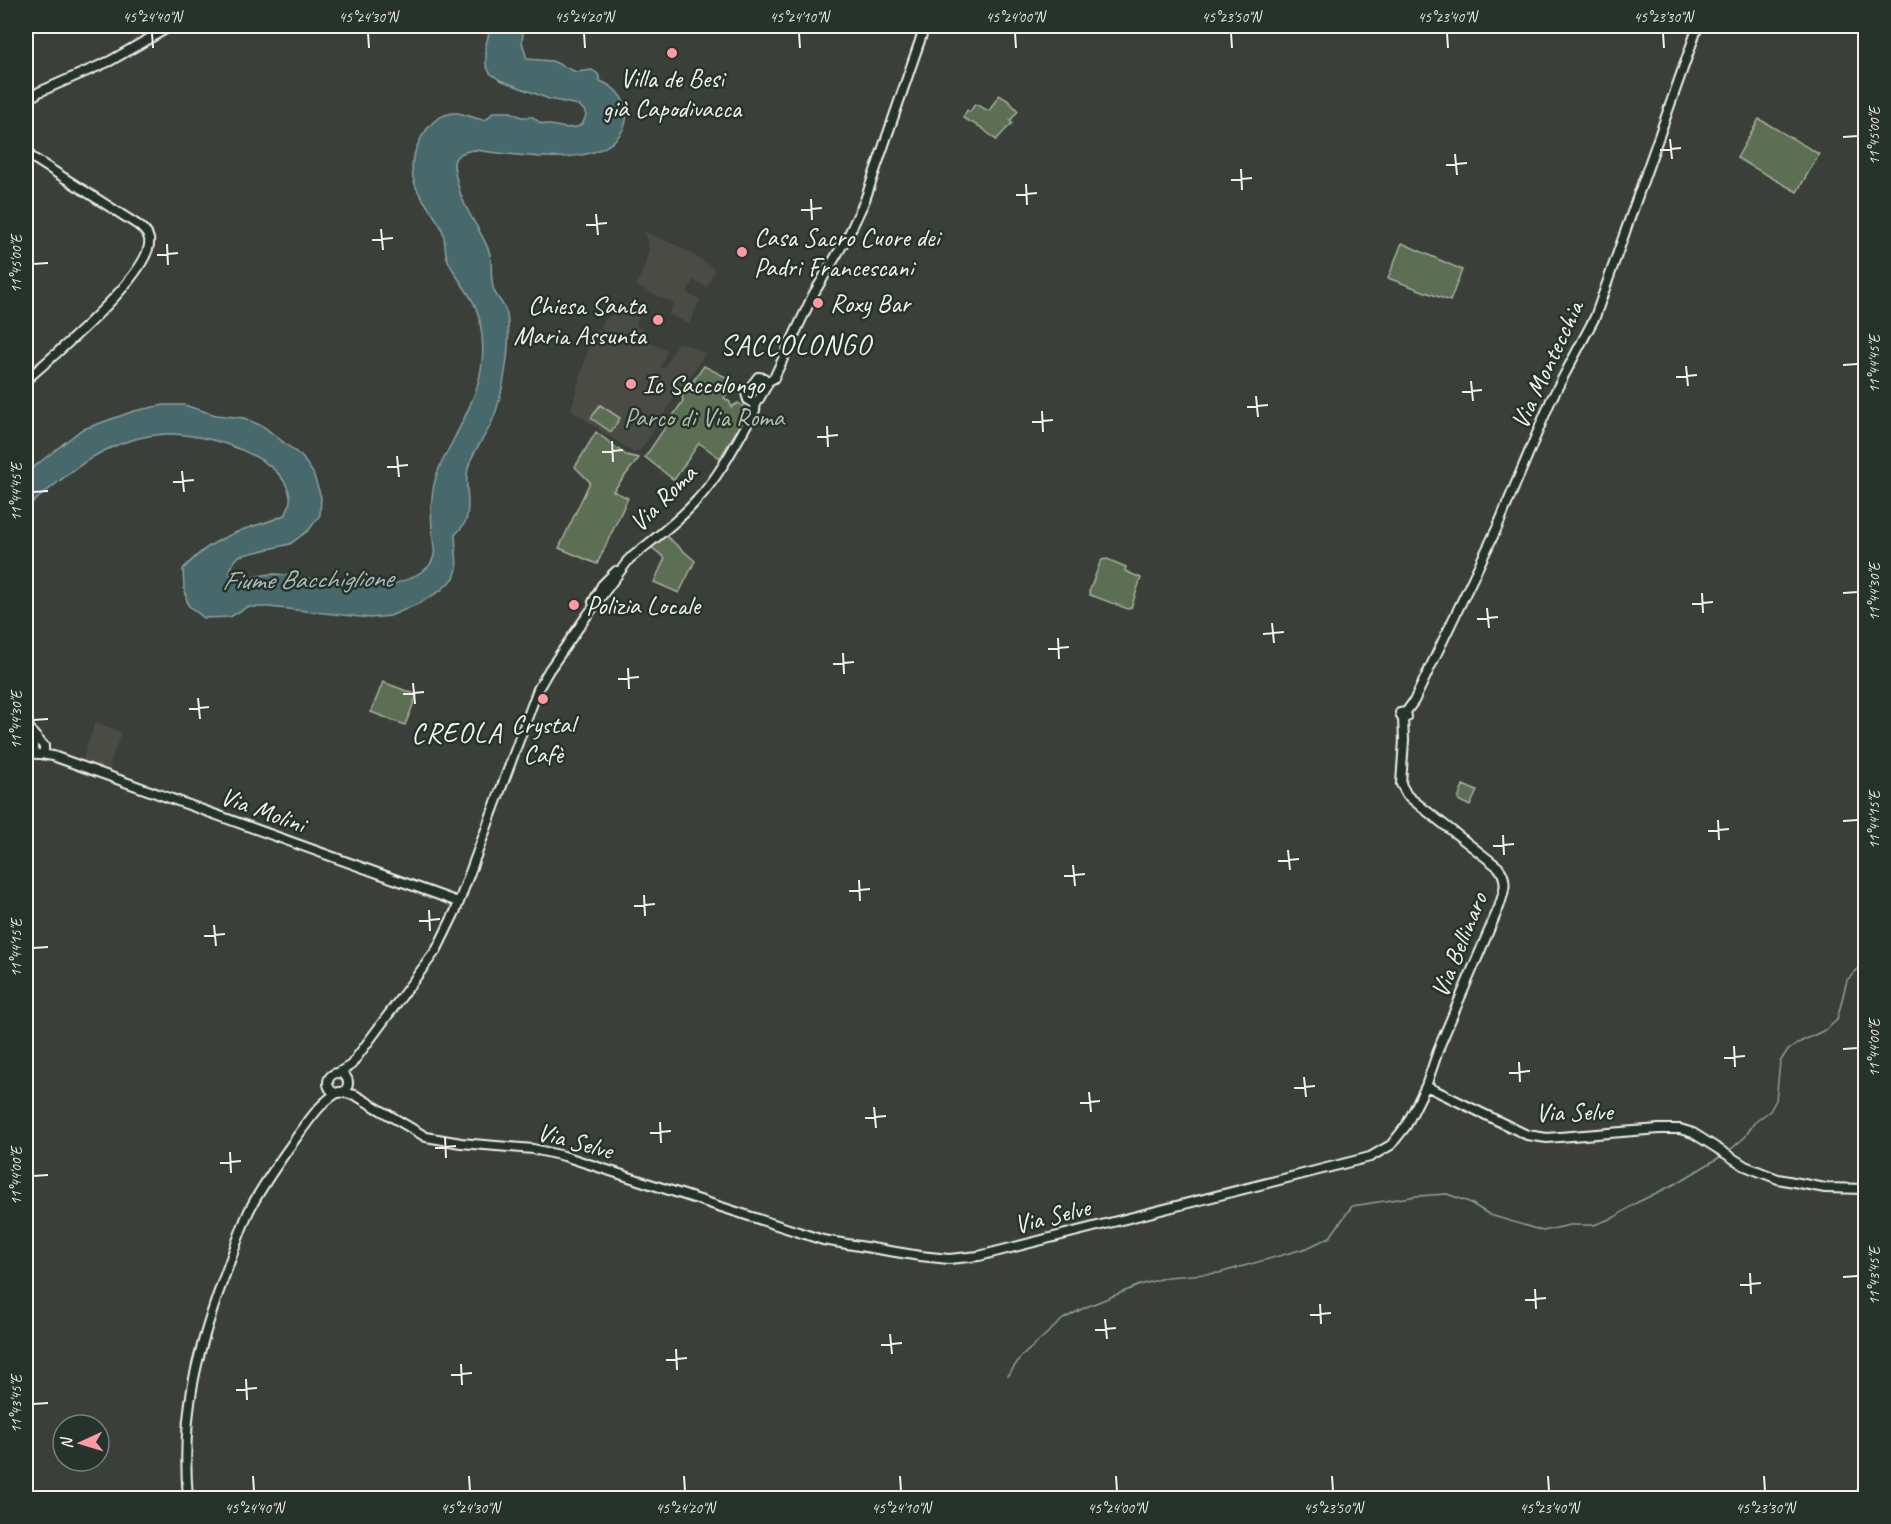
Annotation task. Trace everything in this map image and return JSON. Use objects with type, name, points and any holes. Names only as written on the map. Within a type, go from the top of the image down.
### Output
[{"type":"street","points":[[26,380],[96,316],[135,275],[149,247],[148,237],[138,225],[30,156],[26,142],[26,103],[39,92],[110,61],[171,26]]},
{"type":"street","points":[[756,402],[748,400],[747,391],[758,377],[764,378],[767,382],[773,380],[813,295],[849,234],[870,188],[925,26]]},
{"type":"street","name":"Via Montecchia","points":[[1405,715],[1478,568],[1551,400],[1594,316],[1618,256],[1698,26]]},
{"type":"street","name":"Via Roma","points":[[351,1065],[445,935],[538,689],[549,670],[630,558],[680,517],[700,497],[752,416],[756,402],[762,395],[767,382]]},
{"type":"street","name":"Via Bellinaro","points":[[1405,715],[1401,784],[1404,790],[1422,808],[1491,860],[1503,872],[1505,879],[1499,907],[1440,1045],[1426,1086]]},
{"type":"street","name":"Via Molini","points":[[26,722],[40,748],[53,756],[459,902]]},
{"type":"street","points":[[188,1498],[187,1414],[196,1366],[211,1313],[242,1228],[259,1193],[280,1160],[322,1103],[332,1076],[351,1065]]},
{"type":"street","points":[[322,1103],[346,1089],[351,1065]]},
{"type":"street","points":[[338,1073],[344,1075],[348,1081]]},
{"type":"street","name":"Via Selve","points":[[348,1081],[355,1095]]},
{"type":"street","points":[[329,1083],[331,1089],[340,1092]]},
{"type":"street","name":"Via Selve","points":[[340,1092],[355,1095],[426,1137],[461,1143],[536,1150],[564,1156],[823,1240],[949,1259],[979,1256],[1370,1157],[1391,1145],[1398,1138],[1426,1086],[1527,1135],[1547,1138],[1672,1128],[1693,1133],[1745,1166],[1791,1183],[1825,1188],[1866,1189]]},
{"type":"street","points":[[1859,1498],[1866,1485]]},
{"type":"shaded area","points":[[645,232],[682,248],[715,269],[707,287],[693,280],[691,284],[687,293],[700,300],[689,324],[669,314],[674,303],[636,286],[649,249]]},
{"type":"shaded area","name":"Ic Saccolongo","points":[[631,300],[639,304],[635,315],[639,317],[635,325],[644,330],[640,338],[667,351],[660,367],[664,369],[678,342],[705,354],[674,395],[672,402],[641,449],[634,453],[571,410],[594,328],[634,351],[600,329],[606,319]]},
{"type":"shaded area","points":[[95,722],[121,732],[107,774],[81,765]]},
{"type":"green space","points":[[999,95],[1009,101],[1018,111],[1010,121],[1012,123],[996,140],[982,128],[963,118],[967,110],[970,112],[975,104],[989,111]]},
{"type":"green space","points":[[1759,119],[1819,154],[1797,192],[1737,158]]},
{"type":"green space","points":[[1402,243],[1462,270],[1450,301],[1388,278]]},
{"type":"green space","name":"Parco di Via Roma","points":[[704,366],[741,385],[740,388],[733,384],[724,398],[730,402],[731,407],[738,403],[748,412],[720,458],[699,443],[674,480],[645,457]]},
{"type":"green space","points":[[600,405],[620,418],[611,432],[591,418]]},
{"type":"green space","points":[[596,432],[626,455],[639,458],[613,491],[628,498],[597,564],[559,548],[590,482],[575,467]]},
{"type":"green space","points":[[665,535],[695,561],[679,593],[654,582],[665,558],[651,547]]},
{"type":"green space","points":[[1107,559],[1126,567],[1125,571],[1141,578],[1131,608],[1128,609],[1090,595],[1089,592],[1100,563]]},
{"type":"green space","points":[[383,682],[417,695],[405,725],[371,712]]},
{"type":"green space","points":[[1463,785],[1477,791],[1470,806],[1458,800]]},
{"type":"water","name":"Fiume Bacchiglione","points":[[491,26],[524,26],[522,42],[527,59],[552,61],[576,72],[592,70],[598,74],[600,81],[613,88],[620,96],[625,105],[626,122],[616,139],[603,148],[587,154],[548,157],[474,150],[460,154],[454,161],[460,194],[489,251],[493,287],[507,315],[508,341],[505,371],[495,415],[468,469],[468,513],[464,524],[455,535],[457,569],[454,578],[440,591],[420,603],[390,616],[370,618],[269,607],[247,607],[230,617],[204,618],[188,605],[183,569],[217,541],[286,514],[290,496],[284,481],[272,468],[257,458],[239,449],[200,437],[166,434],[136,439],[115,446],[77,468],[26,508],[26,473],[81,430],[134,411],[164,405],[184,405],[216,415],[244,418],[264,427],[302,457],[313,473],[321,497],[320,515],[309,530],[290,544],[239,556],[230,571],[231,578],[242,579],[275,574],[350,585],[387,585],[404,581],[428,567],[434,553],[431,510],[434,483],[479,380],[483,343],[478,313],[447,258],[441,227],[420,195],[413,179],[415,151],[427,128],[447,114],[459,113],[483,120],[488,119],[493,112],[511,112],[521,117],[533,117],[540,123],[566,128],[577,127],[583,123],[586,115],[578,105],[549,99],[500,80],[490,73],[486,65],[486,44]]},
{"type":"waterway","points":[[1729,1151],[1745,1137],[1754,1123],[1770,1111],[1776,1100],[1780,1062],[1787,1051],[1827,1029],[1837,1020],[1847,980],[1866,961]]},
{"type":"waterway","points":[[1008,1376],[1020,1358],[1063,1319],[1086,1307],[1140,1285],[1167,1277],[1219,1273],[1307,1248],[1330,1237],[1352,1206],[1447,1194],[1469,1202],[1490,1215],[1543,1231],[1570,1225],[1594,1225],[1615,1217],[1720,1157]]},
{"type":"place","name":"Villa de Besi già Capodivacca","points":[[672,53]]},
{"type":"place","name":"Casa Sacro Cuore dei Padri Francescani","points":[[742,252]]},
{"type":"place","name":"Roxy Bar","points":[[818,303]]},
{"type":"place","name":"Chiesa Santa Maria Assunta","points":[[658,320]]},
{"type":"place","name":"Ic Saccolongo","points":[[631,384]]},
{"type":"place","name":"Polizia Locale","points":[[574,605]]},
{"type":"place","name":"Crystal Cafè","points":[[543,699]]},
{"type":"district","name":"SACCOLONGO","points":[[796,344]]},
{"type":"district","name":"CREOLA","points":[[457,732]]}]
